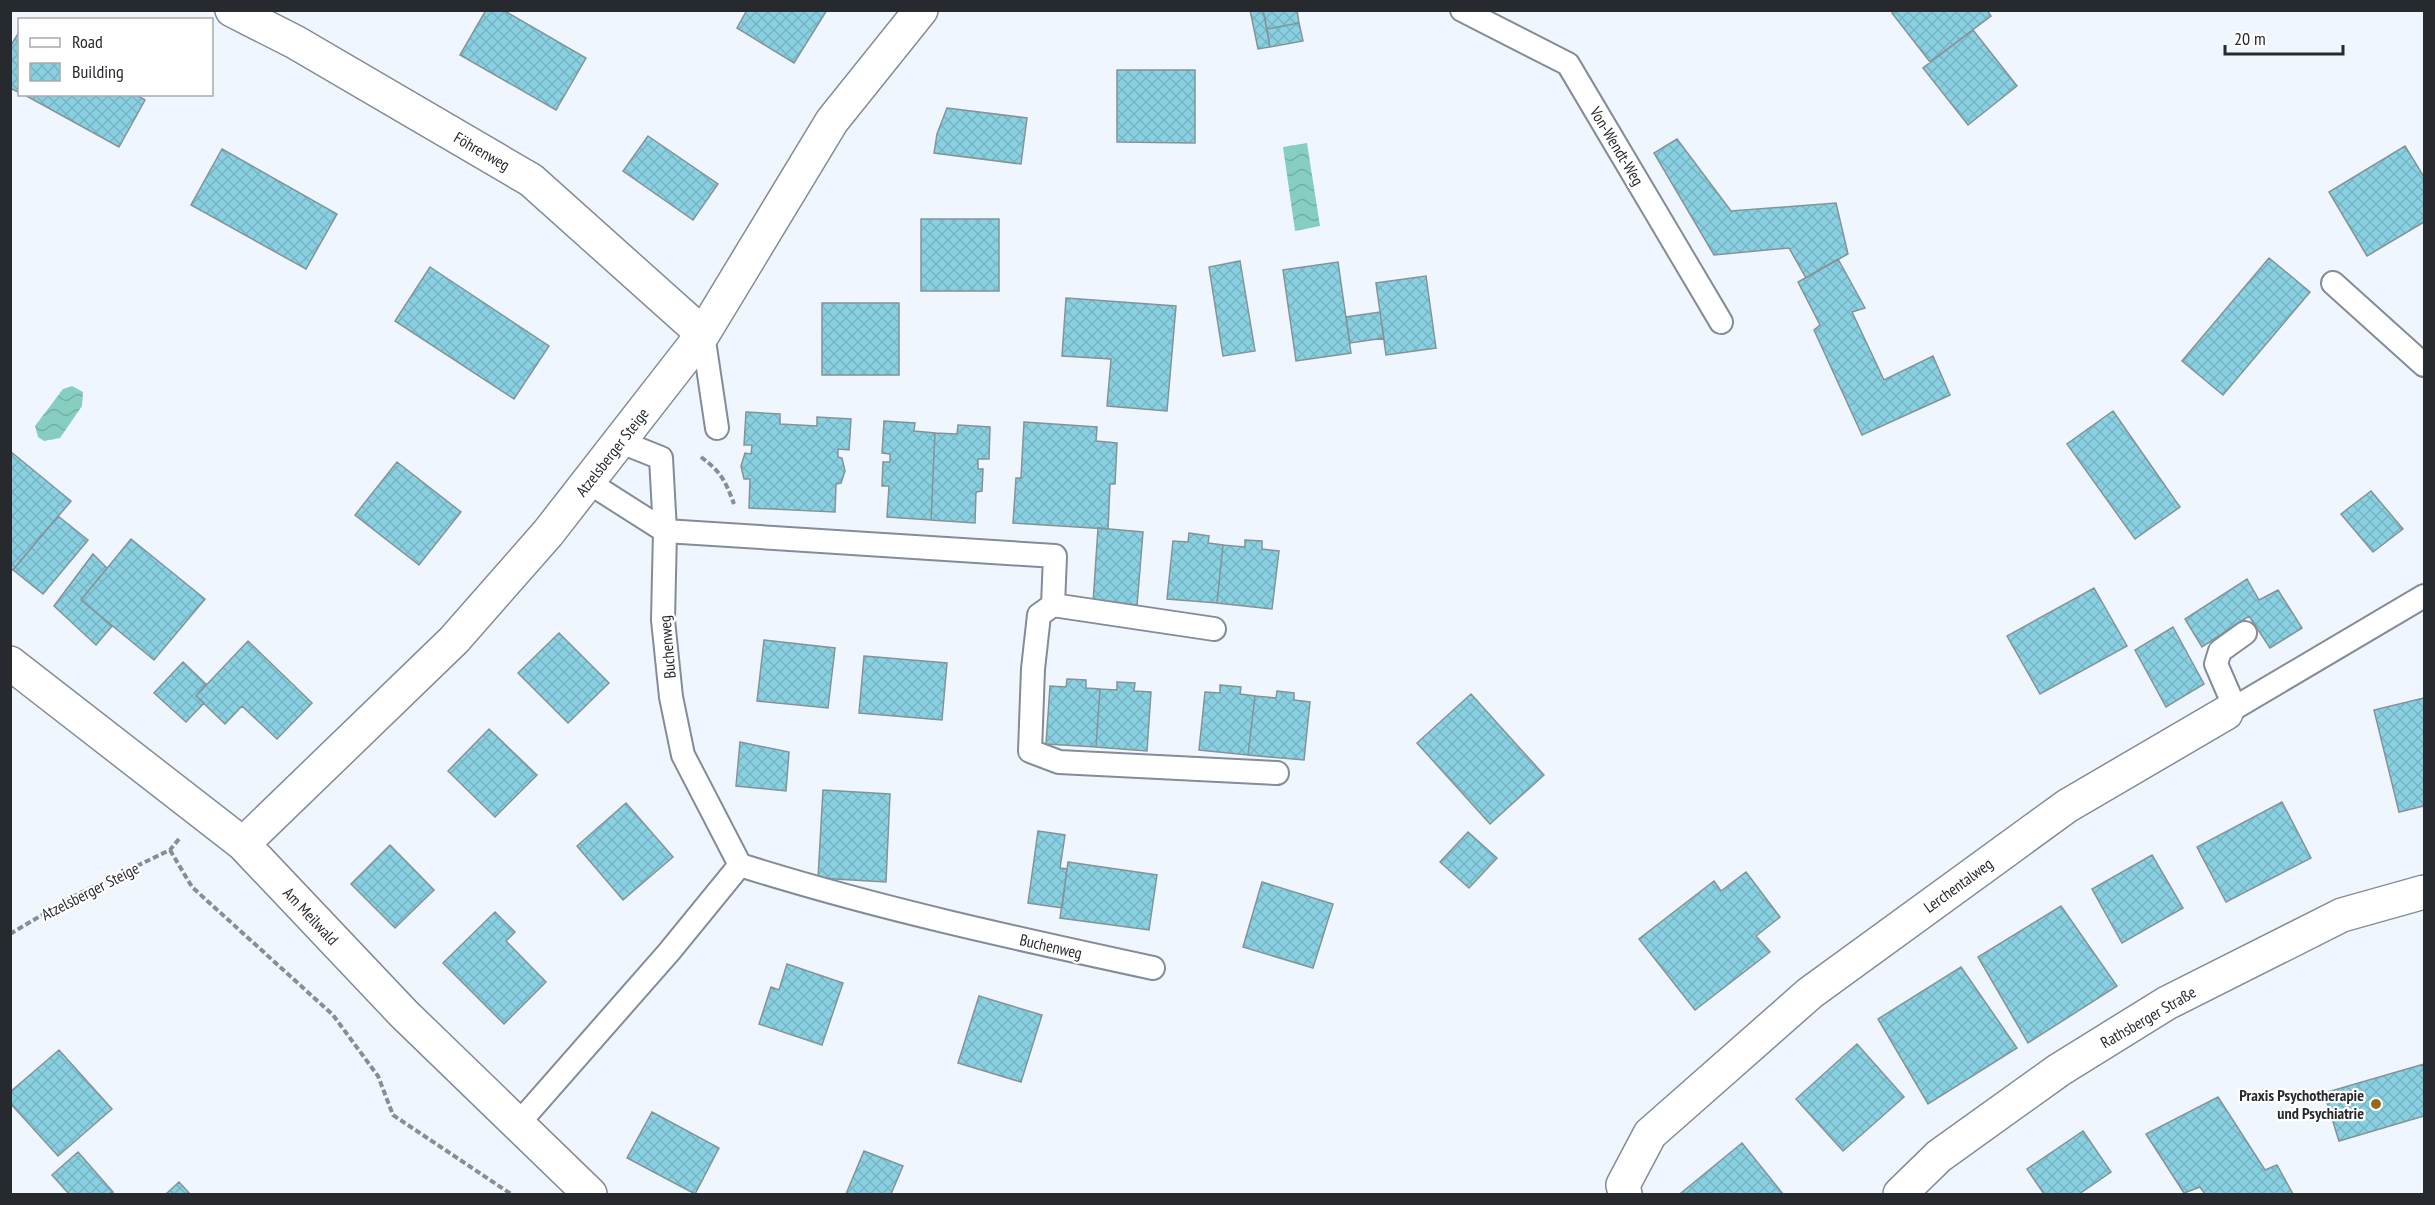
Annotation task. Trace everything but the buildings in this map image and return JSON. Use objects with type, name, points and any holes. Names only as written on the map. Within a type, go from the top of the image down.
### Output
[{"type":"street","name":"Föhrenweg","points":[[232,10],[295,42],[531,180],[703,333]]},
{"type":"street","name":"Atzelsberger Steige","points":[[243,844],[454,640],[548,533],[621,442],[703,333],[832,120],[921,10]]},
{"type":"street","name":"Am Meilwald","points":[[10,663],[243,844],[404,1014],[590,1194]]},
{"type":"street","name":"Lerchentalweg","points":[[1625,1194],[1623,1185],[1650,1134],[1810,993],[2067,806],[2230,710]]},
{"type":"street","name":"Rathsberger Straße","points":[[1900,1194],[1949,1149],[2060,1070],[2167,1003],[2342,915],[2424,892]]},
{"type":"lane","name":"Von-Wendt-Weg","points":[[1466,12],[1568,64],[1721,322]]},
{"type":"lane","points":[[2333,283],[2424,365]]},
{"type":"lane","points":[[703,333],[717,428]]},
{"type":"lane","name":"Buchenweg","points":[[621,442],[661,458],[665,531],[663,621],[671,698],[683,756],[740,865],[808,886],[963,926],[1153,969]]},
{"type":"lane","points":[[588,482],[665,531],[1055,556],[1053,605]]},
{"type":"lane","name":"Lerchentalweg","points":[[2230,710],[2424,596]]},
{"type":"lane","points":[[1214,629],[1053,605],[1039,615],[1033,669],[1030,751],[1059,762],[1277,773]]},
{"type":"lane","points":[[2230,710],[2216,664],[2220,651],[2245,633]]},
{"type":"lane","points":[[518,1124],[669,952],[740,865]]},
{"type":"path","name":"Atzelsberger Steige","points":[[10,934],[74,896],[170,850],[192,887],[333,1016],[378,1076],[393,1115],[511,1194]]},
{"type":"water","points":[[1307,143],[1320,226],[1295,231],[1283,147]]},
{"type":"water","points":[[72,386],[83,392],[82,406],[60,438],[44,441],[38,437],[35,426],[63,389]]},
{"type":"place","name":"Praxis Psychotherapie und Psychiatrie","points":[[2376,1104]]}]
